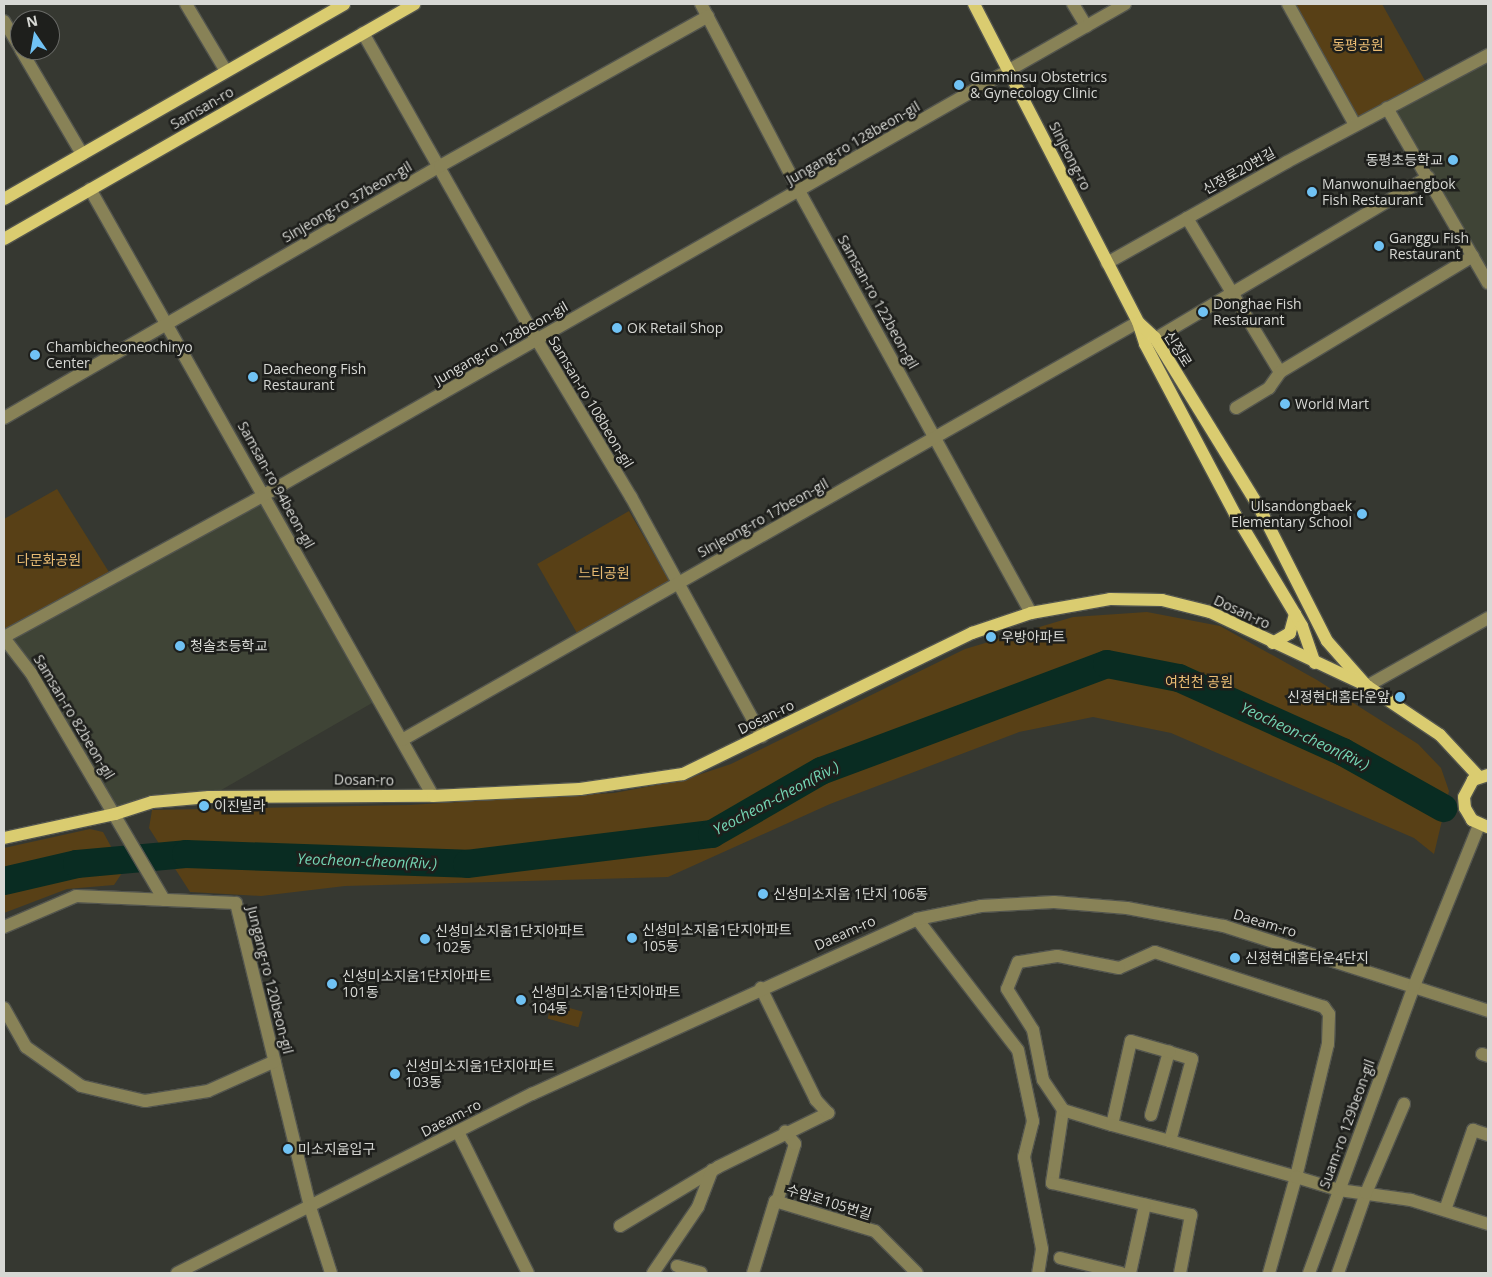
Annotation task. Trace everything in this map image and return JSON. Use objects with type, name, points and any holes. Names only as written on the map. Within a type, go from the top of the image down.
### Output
[{"type":"main road","name":"Samsan-ro","points":[[4,199],[344,4]]},
{"type":"main road","name":"Samsan-ro","points":[[4,239],[415,4]]},
{"type":"main road","name":"Sinjeong-ro","points":[[974,4],[1010,69],[1138,322]]},
{"type":"main road","name":"신정로","points":[[1138,322],[1259,507],[1327,641],[1367,686]]},
{"type":"main road","name":"신정로","points":[[1150,341],[1235,514],[1295,614],[1315,663]]},
{"type":"main road","name":"Dosan-ro","points":[[4,838],[115,814],[152,802],[200,797],[433,796],[580,789],[648,782],[683,774],[972,633],[1031,613],[1110,599],[1162,600],[1210,612],[1367,686],[1440,735],[1484,776]]},
{"type":"main road","points":[[1274,643],[1290,633],[1295,614]]},
{"type":"main road","points":[[1484,776],[1467,788],[1464,797],[1465,808],[1484,826]]},
{"type":"street","points":[[186,4],[226,72]]},
{"type":"street","name":"Samsan-ro 122beon-gil","points":[[701,4],[799,191],[1031,613]]},
{"type":"street","points":[[1073,4],[1086,26]]},
{"type":"street","name":"Jungang-ro 128beon-gil","points":[[4,638],[537,340],[1125,4]]},
{"type":"street","points":[[1288,4],[1355,125]]},
{"type":"street","name":"Sinjeong-ro 37beon-gil","points":[[4,418],[440,166],[708,16]]},
{"type":"street","name":"Samsan-ro 108beon-gil","points":[[363,33],[537,340],[630,498],[762,736]]},
{"type":"street","name":"신정로20번길","points":[[1107,263],[1355,125],[1488,55]]},
{"type":"street","points":[[26,60],[82,154]]},
{"type":"street","points":[[1387,108],[1488,284]]},
{"type":"street","points":[[1150,341],[1428,178]]},
{"type":"street","name":"Samsan-ro 94beon-gil","points":[[90,189],[168,323],[433,796]]},
{"type":"street","points":[[1186,218],[1230,293],[1280,372]]},
{"type":"street","points":[[1236,408],[1270,388],[1280,372],[1473,256]]},
{"type":"street","name":"Sinjeong-ro 17beon-gil","points":[[402,740],[1138,322]]},
{"type":"street","points":[[1367,686],[1488,618]]},
{"type":"street","name":"Samsan-ro 82beon-gil","points":[[4,638],[31,673],[164,900]]},
{"type":"street","name":"Suam-ro 129beon-gil","points":[[1309,1273],[1414,986],[1470,845],[1484,826]]},
{"type":"street","name":"Jungang-ro 120beon-gil","points":[[4,927],[76,896],[236,903],[310,1207],[331,1273]]},
{"type":"street","name":"Daeam-ro","points":[[177,1273],[458,1132],[761,988],[917,918],[981,906],[1054,902],[1127,908],[1224,926],[1488,1011]]},
{"type":"street","points":[[917,918],[1018,1050],[1033,1121],[1024,1157],[1042,1249],[1038,1273]]},
{"type":"street","points":[[1269,1273],[1296,1177],[1328,1044],[1329,1014],[1324,1007],[1155,952],[1119,968],[1057,956],[1018,962],[1008,989],[1033,1030],[1043,1080],[1063,1110],[1112,1125],[1296,1177],[1339,1190],[1411,1200],[1488,1224]]},
{"type":"street","points":[[620,1226],[712,1170],[785,1131],[828,1113],[816,1100],[761,988]]},
{"type":"street","points":[[4,1008],[26,1047],[81,1086],[145,1101],[208,1091],[274,1061]]},
{"type":"street","points":[[1112,1125],[1131,1041],[1192,1059],[1170,1141]]},
{"type":"street","points":[[1151,1115],[1169,1052]]},
{"type":"street","points":[[1338,1273],[1366,1194],[1404,1104]]},
{"type":"street","points":[[1063,1110],[1052,1183],[1191,1216],[1180,1273]]},
{"type":"street","points":[[1445,1210],[1473,1130],[1488,1135]]},
{"type":"street","points":[[777,1202],[795,1144],[785,1131]]},
{"type":"street","points":[[458,1132],[528,1273]]},
{"type":"street","points":[[654,1273],[698,1207],[712,1170]]},
{"type":"street","name":"수암로105번길","points":[[753,1273],[777,1202],[875,1231],[917,1273]]},
{"type":"street","points":[[1130,1273],[1145,1205]]},
{"type":"street","points":[[1060,1258],[1122,1273]]},
{"type":"street","points":[[677,1266],[701,1273]]},
{"type":"shaded area","name":"동평초등학교","points":[[1488,55],[1488,283],[1387,108]]},
{"type":"shaded area","name":"청솔초등학교","points":[[264,495],[379,699],[209,797],[115,814],[4,638]]},
{"type":"green space","name":"동평공원","points":[[1288,4],[1382,4],[1428,86],[1355,125]]},
{"type":"green space","name":"다문화공원","points":[[57,489],[112,577],[4,637],[4,519]]},
{"type":"green space","name":"느티공원","points":[[629,511],[670,583],[579,636],[537,564]]},
{"type":"green space","name":"여천천 공원","points":[[1147,612],[1220,626],[1317,680],[1418,744],[1441,768],[1449,791],[1434,854],[1414,838],[1171,733],[1093,717],[1019,732],[830,804],[668,877],[345,886],[261,896],[190,892],[149,828],[152,810],[409,805],[614,793],[683,780],[731,764],[965,649],[1073,617]]},
{"type":"green space","points":[[90,829],[103,832],[124,870],[114,885],[67,889],[4,913],[4,848]]},
{"type":"green space","points":[[552,1003],[583,1012],[578,1027],[548,1018]]},
{"type":"waterway","name":"Yeocheon-cheon(Riv.)","points":[[4,881],[77,864],[186,854],[467,864],[712,834],[821,771],[1107,664],[1179,678],[1343,752],[1443,808]]},
{"type":"place","name":"Gimminsu Obstetrics & Gynecology Clinic","points":[[959,85]]},
{"type":"place","name":"동평초등학교","points":[[1453,160]]},
{"type":"place","name":"Manwonuihaengbok Fish Restaurant","points":[[1312,192]]},
{"type":"place","name":"Ganggu Fish Restaurant","points":[[1379,246]]},
{"type":"place","name":"Donghae Fish Restaurant","points":[[1203,312]]},
{"type":"place","name":"OK Retail Shop","points":[[617,328]]},
{"type":"place","name":"Chambicheoneochiryo Center","points":[[35,355]]},
{"type":"place","name":"Daecheong Fish Restaurant","points":[[253,377]]},
{"type":"place","name":"World Mart","points":[[1285,404]]},
{"type":"place","name":"Ulsandongbaek Elementary School","points":[[1362,514]]},
{"type":"place","name":"우방아파트","points":[[991,637]]},
{"type":"place","name":"청솔초등학교","points":[[180,646]]},
{"type":"place","name":"신정현대홈타운앞","points":[[1400,697]]},
{"type":"place","name":"이진빌라","points":[[204,806]]},
{"type":"place","name":"신성미소지움 1단지 106동","points":[[763,894]]},
{"type":"place","name":"신성미소지움1단지아파트 105동","points":[[632,938]]},
{"type":"place","name":"신성미소지움1단지아파트 102동","points":[[425,939]]},
{"type":"place","name":"신정현대홈타운4단지","points":[[1235,958]]},
{"type":"place","name":"신성미소지움1단지아파트 101동","points":[[332,984]]},
{"type":"place","name":"신성미소지움1단지아파트 104동","points":[[521,1000]]},
{"type":"place","name":"신성미소지움1단지아파트 103동","points":[[395,1074]]},
{"type":"place","name":"미소지움입구","points":[[288,1149]]}]
